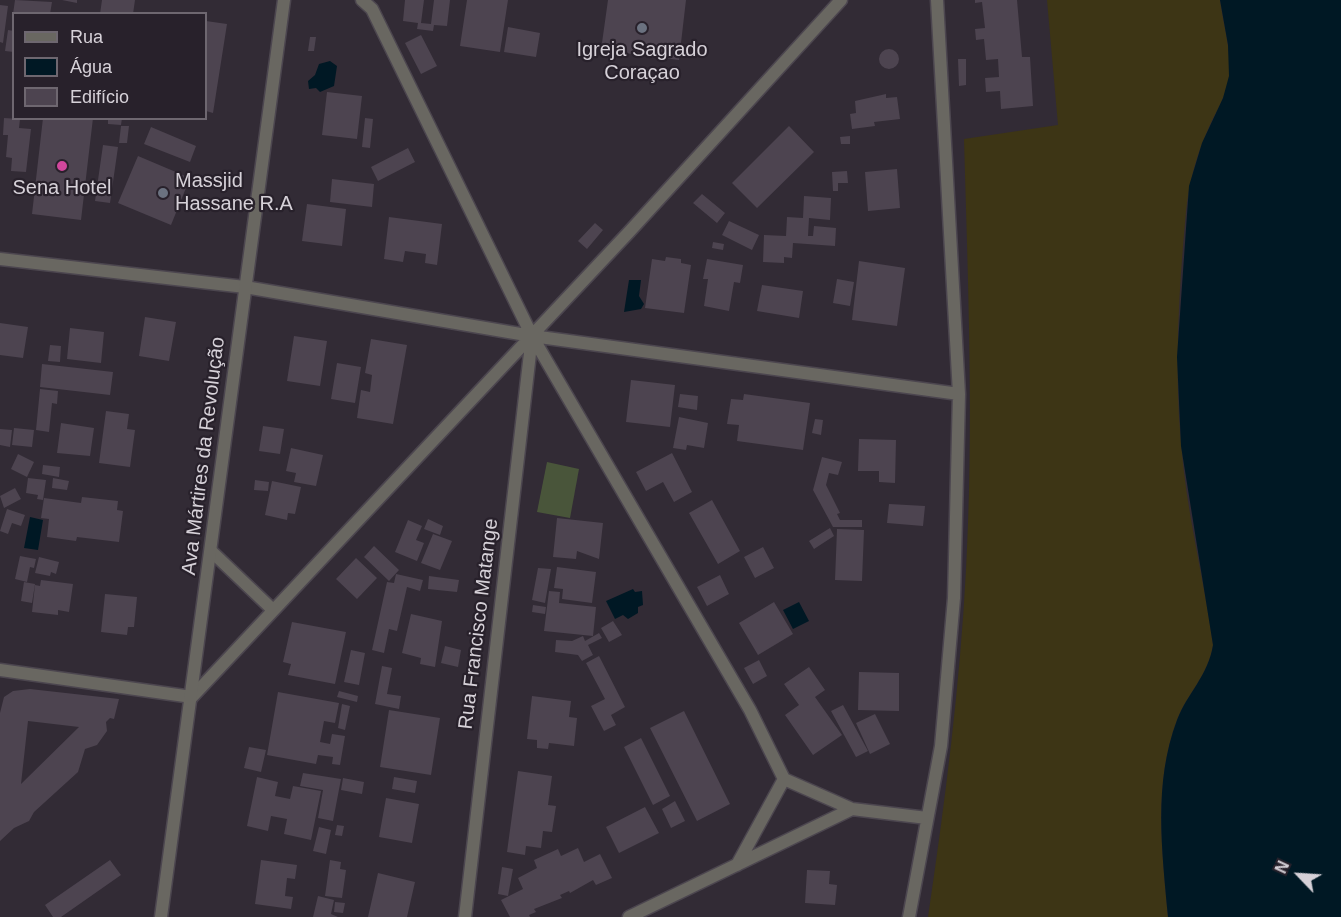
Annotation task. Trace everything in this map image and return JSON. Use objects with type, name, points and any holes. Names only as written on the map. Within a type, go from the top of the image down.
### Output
[{"type":"street","name":"Ava Mártires da Revolução","points":[[161,917],[284,0]]},
{"type":"street","points":[[362,0],[372,9],[532,336],[750,710],[784,779],[852,809],[927,818]]},
{"type":"street","points":[[0,670],[192,697],[532,336],[841,0]]},
{"type":"street","points":[[909,917],[941,746],[954,598],[959,394],[937,0]]},
{"type":"street","points":[[0,259],[245,287],[532,336],[959,394]]},
{"type":"street","name":"Rua Francisco Matange","points":[[465,917],[532,336]]},
{"type":"street","points":[[211,551],[273,609]]},
{"type":"street","points":[[737,864],[784,779]]},
{"type":"street","points":[[629,917],[852,809]]},
{"type":"green space","points":[[547,462],[579,469],[570,518],[537,512]]},
{"type":"sand","points":[[1047,0],[1220,0],[1228,48],[1230,67],[1228,84],[1201,147],[1191,179],[1181,269],[1178,356],[1183,468],[1213,645],[1207,666],[1177,720],[1169,744],[1165,768],[1161,817],[1168,917],[928,917],[951,744],[966,570],[970,409],[964,139],[1058,125]]},
{"type":"water","points":[[1220,0],[1341,0],[1341,917],[1168,917],[1161,817],[1165,768],[1169,744],[1177,720],[1207,666],[1213,645],[1181,446],[1177,357],[1189,186],[1202,143],[1223,98],[1229,76],[1228,45]]},
{"type":"water","points":[[330,61],[337,66],[334,86],[320,92],[316,88],[309,89],[308,81],[315,75],[319,64]]},
{"type":"water","points":[[629,280],[641,280],[639,296],[644,304],[641,309],[624,312]]},
{"type":"water","points":[[30,517],[43,520],[38,550],[24,548]]},
{"type":"water","points":[[633,589],[635,592],[642,591],[643,605],[638,607],[638,613],[628,619],[623,615],[615,619],[606,601]]},
{"type":"water","points":[[799,602],[809,621],[793,629],[783,610]]},
{"type":"building","points":[[15,0],[52,2],[50,12],[13,12]]},
{"type":"building","points":[[102,0],[135,0],[133,12],[100,12]]},
{"type":"building","points":[[405,0],[424,0],[421,23],[431,24],[434,0],[450,0],[447,26],[434,25],[433,31],[417,29],[418,23],[403,21]]},
{"type":"building","points":[[467,0],[508,0],[500,52],[460,46]]},
{"type":"building","points":[[608,0],[686,0],[679,60],[601,50]]},
{"type":"building","points":[[975,0],[1017,0],[1022,57],[1030,57],[1033,106],[1001,109],[1000,91],[986,92],[985,78],[999,77],[998,59],[986,60],[984,39],[976,40],[975,29],[985,28],[982,2],[975,3]]},
{"type":"building","points":[[0,5],[8,6],[3,43],[0,42]]},
{"type":"building","points":[[207,21],[227,24],[213,113],[207,111]]},
{"type":"building","points":[[508,27],[540,33],[536,57],[504,52]]},
{"type":"building","points":[[8,30],[12,31],[12,52],[5,51]]},
{"type":"building","points":[[421,35],[437,66],[421,74],[405,43]]},
{"type":"building","points":[[310,37],[316,37],[314,51],[308,51]]},
{"type":"building","points":[[889,49],[896,52],[899,59],[896,66],[889,69],[882,66],[879,59],[882,52]]},
{"type":"building","points":[[958,59],[966,59],[966,85],[959,86]]},
{"type":"building","points":[[327,92],[362,96],[357,139],[322,135]]},
{"type":"building","points":[[886,94],[886,98],[897,97],[900,119],[874,122],[875,126],[852,129],[850,114],[856,113],[855,101]]},
{"type":"building","points":[[4,118],[20,120],[19,128],[31,129],[26,172],[11,171],[12,158],[6,157],[8,135],[3,135]]},
{"type":"building","points":[[365,118],[373,119],[370,148],[362,147]]},
{"type":"building","name":"Sena Hotel","points":[[43,120],[93,120],[81,220],[32,214]]},
{"type":"building","points":[[108,120],[122,120],[121,125],[108,124]]},
{"type":"building","points":[[121,126],[129,126],[127,143],[119,143]]},
{"type":"building","points":[[789,126],[814,152],[757,208],[732,183]]},
{"type":"building","points":[[151,127],[196,146],[190,162],[144,144]]},
{"type":"building","points":[[850,136],[850,144],[841,144],[840,137]]},
{"type":"building","points":[[103,145],[118,147],[110,203],[95,201]]},
{"type":"building","points":[[408,148],[415,162],[378,181],[371,167]]},
{"type":"building","points":[[138,156],[190,178],[171,225],[118,203]]},
{"type":"building","points":[[897,169],[900,208],[868,211],[865,172]]},
{"type":"building","points":[[847,171],[848,183],[838,183],[838,191],[833,191],[832,172]]},
{"type":"building","points":[[332,179],[374,184],[372,207],[330,202]]},
{"type":"building","points":[[702,194],[725,213],[717,223],[693,203]]},
{"type":"building","points":[[804,196],[831,198],[830,220],[809,218],[808,236],[813,236],[814,226],[836,228],[835,246],[793,243],[792,258],[784,257],[784,263],[763,262],[764,235],[786,236],[787,217],[803,218]]},
{"type":"building","points":[[307,204],[346,209],[342,246],[302,241]]},
{"type":"building","points":[[389,217],[442,224],[437,265],[425,263],[426,254],[405,251],[403,262],[384,259]]},
{"type":"building","points":[[729,221],[759,235],[752,250],[722,235]]},
{"type":"building","points":[[595,223],[603,230],[587,249],[578,241]]},
{"type":"building","points":[[713,242],[724,244],[723,250],[712,248]]},
{"type":"building","points":[[666,257],[681,259],[681,263],[691,265],[684,313],[645,308],[652,259],[665,261]]},
{"type":"building","points":[[707,259],[743,265],[740,283],[734,282],[729,311],[704,306],[708,279],[703,279]]},
{"type":"building","points":[[859,261],[905,268],[897,326],[852,320]]},
{"type":"building","points":[[837,279],[854,282],[850,306],[833,303]]},
{"type":"building","points":[[762,285],[803,291],[799,318],[757,311]]},
{"type":"building","points":[[145,317],[176,322],[169,361],[139,356]]},
{"type":"building","points":[[0,323],[28,327],[23,358],[0,355]]},
{"type":"building","points":[[70,328],[104,332],[101,363],[67,359]]},
{"type":"building","points":[[294,336],[327,341],[320,386],[287,381]]},
{"type":"building","points":[[371,339],[407,345],[393,424],[357,418],[361,390],[370,392],[372,375],[365,373]]},
{"type":"building","points":[[50,345],[61,346],[60,362],[48,361]]},
{"type":"building","points":[[337,363],[361,367],[355,403],[331,399]]},
{"type":"building","points":[[42,364],[113,372],[110,395],[40,387]]},
{"type":"building","points":[[631,380],[675,385],[670,427],[626,422]]},
{"type":"building","points":[[40,389],[58,391],[57,404],[52,403],[49,432],[36,430]]},
{"type":"building","points":[[680,394],[698,396],[697,410],[678,407]]},
{"type":"building","points":[[744,394],[810,403],[803,450],[737,441],[739,425],[727,424],[731,399],[743,400]]},
{"type":"building","points":[[106,411],[129,414],[127,429],[135,430],[130,467],[99,463]]},
{"type":"building","points":[[679,417],[708,423],[704,448],[687,445],[686,450],[673,448]]},
{"type":"building","points":[[815,419],[823,420],[821,435],[812,433]]},
{"type":"building","points":[[61,423],[94,428],[90,456],[57,453]]},
{"type":"building","points":[[263,426],[284,429],[280,454],[259,451]]},
{"type":"building","points":[[14,428],[34,430],[32,447],[12,445]]},
{"type":"building","points":[[0,429],[12,430],[10,447],[0,445]]},
{"type":"building","points":[[859,439],[896,440],[895,483],[879,482],[879,471],[858,471]]},
{"type":"building","points":[[291,448],[323,455],[316,486],[294,482],[296,473],[286,471]]},
{"type":"building","points":[[672,453],[692,492],[674,502],[663,482],[646,491],[636,472]]},
{"type":"building","points":[[18,454],[34,462],[27,477],[11,469]]},
{"type":"building","points":[[822,457],[842,462],[838,475],[829,473],[826,485],[840,513],[837,514],[840,520],[862,520],[862,527],[833,527],[813,490]]},
{"type":"building","points":[[43,465],[60,467],[59,477],[42,474]]},
{"type":"building","points":[[28,478],[46,480],[43,500],[37,499],[38,495],[26,493]]},
{"type":"building","points":[[53,478],[69,481],[67,490],[52,488]]},
{"type":"building","points":[[255,480],[269,482],[268,491],[254,490]]},
{"type":"building","points":[[272,481],[301,487],[295,514],[288,513],[287,520],[265,515]]},
{"type":"building","points":[[15,488],[21,499],[4,508],[0,496]]},
{"type":"building","points":[[82,497],[118,501],[117,510],[123,511],[119,542],[77,537],[76,541],[47,537],[49,519],[41,518],[44,498],[81,503]]},
{"type":"building","points":[[712,500],[740,551],[718,564],[689,513]]},
{"type":"building","points":[[889,504],[925,506],[923,526],[887,523]]},
{"type":"building","points":[[7,509],[25,515],[21,526],[12,523],[8,534],[0,531]]},
{"type":"building","points":[[557,518],[603,523],[599,559],[577,551],[576,559],[553,557]]},
{"type":"building","points":[[428,519],[443,526],[440,535],[424,529]]},
{"type":"building","points":[[408,520],[422,526],[416,540],[424,543],[417,561],[395,552]]},
{"type":"building","points":[[830,528],[834,536],[814,549],[809,541]]},
{"type":"building","points":[[837,529],[864,530],[862,581],[835,580]]},
{"type":"building","points":[[433,534],[452,541],[440,570],[421,563]]},
{"type":"building","points":[[374,546],[399,570],[389,581],[364,557]]},
{"type":"building","points":[[763,547],[774,568],[755,578],[744,557]]},
{"type":"building","points":[[20,556],[36,559],[34,568],[30,567],[27,582],[15,579]]},
{"type":"building","points":[[39,557],[59,562],[56,574],[51,572],[50,576],[35,573]]},
{"type":"building","points":[[356,558],[377,578],[357,599],[336,579]]},
{"type":"building","points":[[557,567],[596,572],[592,603],[562,599],[563,589],[554,588]]},
{"type":"building","points":[[538,568],[551,569],[545,603],[532,600]]},
{"type":"building","points":[[396,574],[423,580],[420,591],[407,587],[397,631],[389,629],[384,653],[372,650],[387,582],[394,583]]},
{"type":"building","points":[[720,575],[729,594],[707,606],[697,587]]},
{"type":"building","points":[[429,576],[459,580],[457,592],[428,589]]},
{"type":"building","points":[[41,580],[73,584],[69,612],[58,610],[58,615],[32,612],[35,585],[40,586]]},
{"type":"building","points":[[24,582],[35,584],[32,603],[21,601]]},
{"type":"building","points":[[549,591],[560,592],[559,603],[596,607],[593,636],[544,631]]},
{"type":"building","points":[[105,594],[137,597],[134,627],[128,627],[127,635],[101,632]]},
{"type":"building","points":[[774,602],[793,634],[758,655],[739,623]]},
{"type":"building","points":[[533,605],[546,607],[545,614],[532,612]]},
{"type":"building","points":[[411,614],[442,621],[435,667],[420,664],[421,658],[402,653]]},
{"type":"building","points":[[613,621],[622,635],[609,642],[601,628]]},
{"type":"building","points":[[292,622],[346,632],[335,684],[288,675],[291,664],[283,662]]},
{"type":"building","points":[[599,633],[602,638],[588,645],[593,655],[582,661],[578,655],[555,652],[556,640],[572,641],[583,636],[585,641]]},
{"type":"building","points":[[445,646],[461,650],[458,667],[441,663]]},
{"type":"building","points":[[351,650],[365,653],[359,685],[344,682]]},
{"type":"building","points":[[599,656],[625,707],[611,715],[616,725],[604,731],[591,706],[605,699],[586,663]]},
{"type":"building","points":[[759,660],[767,676],[753,684],[744,668]]},
{"type":"building","points":[[382,666],[392,668],[387,694],[401,696],[399,709],[375,704]]},
{"type":"building","points":[[809,667],[825,690],[815,697],[842,735],[813,755],[785,715],[799,705],[784,684]]},
{"type":"building","points":[[859,672],[899,673],[899,711],[858,710]]},
{"type":"building","points":[[30,689],[119,699],[114,719],[110,718],[106,722],[107,731],[97,745],[85,749],[78,772],[34,812],[29,821],[14,828],[0,841],[0,713],[4,697],[13,691]],"holes":[[[28,721],[79,727],[21,784]]]},
{"type":"building","points":[[339,691],[358,696],[357,702],[337,697]]},
{"type":"building","points":[[278,692],[339,703],[335,723],[324,721],[320,742],[330,744],[332,734],[345,736],[340,765],[332,764],[333,757],[318,755],[316,764],[267,755]]},
{"type":"building","points":[[532,696],[571,701],[569,717],[577,718],[574,746],[549,743],[548,749],[537,748],[537,740],[527,739]]},
{"type":"building","points":[[342,704],[350,706],[345,730],[338,728]]},
{"type":"building","points":[[843,705],[868,751],[856,757],[831,711]]},
{"type":"building","points":[[389,710],[440,718],[431,775],[380,767]]},
{"type":"building","points":[[684,711],[730,804],[697,821],[650,728]]},
{"type":"building","points":[[875,714],[890,744],[870,754],[856,723]]},
{"type":"building","points":[[641,738],[670,796],[653,805],[624,747]]},
{"type":"building","points":[[249,747],[266,750],[261,772],[244,768]]},
{"type":"building","points":[[518,771],[552,776],[548,805],[556,806],[552,832],[543,831],[541,848],[526,846],[525,855],[507,852]]},
{"type":"building","points":[[303,773],[341,779],[333,821],[318,818],[323,790],[300,786]]},
{"type":"building","points":[[257,777],[278,782],[275,796],[290,799],[293,786],[321,791],[311,840],[284,834],[287,819],[271,816],[268,831],[247,826]]},
{"type":"building","points":[[394,777],[417,781],[415,793],[392,789]]},
{"type":"building","points":[[343,778],[364,782],[362,794],[341,790]]},
{"type":"building","points":[[386,798],[419,804],[412,843],[379,837]]},
{"type":"building","points":[[675,801],[685,821],[671,828],[662,809]]},
{"type":"building","points":[[645,807],[659,833],[619,853],[606,827]]},
{"type":"building","points":[[337,825],[344,826],[342,836],[335,835]]},
{"type":"building","points":[[319,827],[331,830],[326,854],[313,851]]},
{"type":"building","points":[[578,848],[584,862],[600,854],[612,878],[596,885],[593,880],[570,893],[569,891],[560,895],[562,898],[534,909],[536,912],[529,915],[530,917],[510,917],[501,900],[523,889],[518,878],[537,868],[534,860],[558,849],[561,856]]},
{"type":"building","points":[[110,860],[121,875],[61,917],[53,917],[45,905]]},
{"type":"building","points":[[261,860],[297,865],[295,879],[287,878],[285,896],[293,897],[291,909],[255,904]]},
{"type":"building","points":[[330,860],[341,862],[340,869],[346,870],[342,898],[325,896]]},
{"type":"building","points":[[502,867],[513,869],[508,896],[498,894]]},
{"type":"building","points":[[807,870],[830,871],[829,884],[837,885],[835,905],[805,903]]},
{"type":"building","points":[[378,873],[415,882],[407,917],[368,917]]},
{"type":"building","points":[[318,896],[334,900],[331,914],[338,917],[313,917]]},
{"type":"building","points":[[335,902],[345,903],[343,913],[334,912]]},
{"type":"place","name":"Igreja Sagrado Coraçao","points":[[642,28]]},
{"type":"place","name":"Sena Hotel","points":[[62,166]]},
{"type":"place","name":"Massjid Hassane R.A","points":[[163,193]]}]
